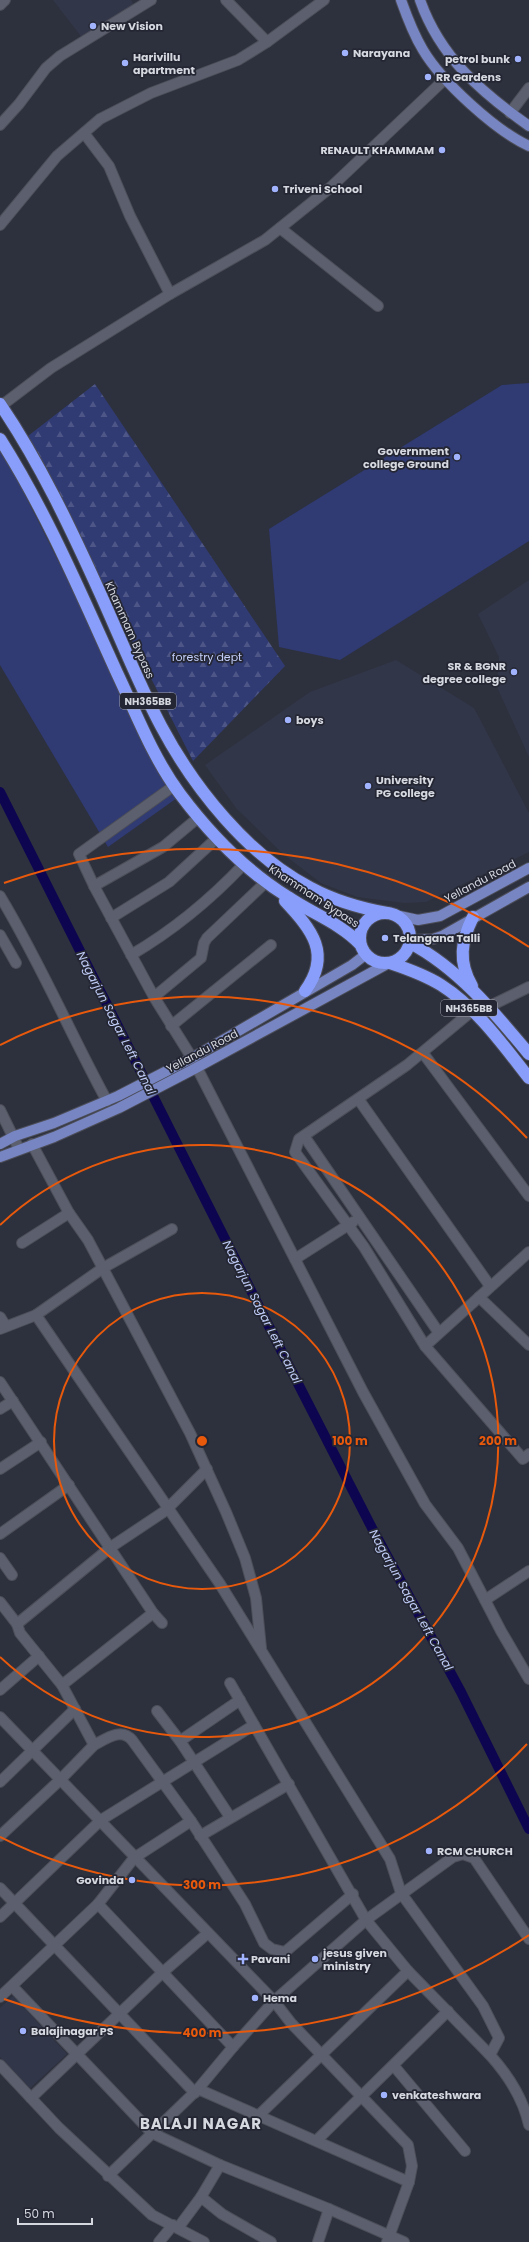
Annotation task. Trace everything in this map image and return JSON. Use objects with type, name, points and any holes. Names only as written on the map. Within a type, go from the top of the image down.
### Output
[{"type":"highway","name":"Khammam Bypass","points":[[1,405],[56,502],[100,593],[137,678],[161,727],[195,780],[237,830],[274,864],[295,879],[339,901],[391,914]]},
{"type":"highway","name":"Khammam Bypass","points":[[0,440],[20,471],[64,556],[149,740],[175,786],[217,838],[244,864],[266,882],[296,903],[346,932],[360,944]]},
{"type":"highway","points":[[266,882],[299,915],[314,939],[318,962],[316,973],[305,991]]},
{"type":"highway","points":[[360,944],[359,936],[365,922],[372,916],[391,914],[406,925],[410,941],[403,956],[389,963]]},
{"type":"highway","points":[[473,917],[462,946],[461,958],[465,972],[485,1004]]},
{"type":"highway","name":"NH365BB","points":[[410,941],[447,967],[485,1004],[529,1054]]},
{"type":"highway","name":"NH365BB","points":[[360,944],[365,955],[375,962],[389,963],[434,981],[457,997],[472,1011],[529,1078]]},
{"type":"main road","points":[[401,0],[423,51],[446,79],[487,118],[529,146]]},
{"type":"main road","points":[[420,0],[438,42],[459,68],[510,113],[529,126]]},
{"type":"main road","points":[[509,134],[520,120]]},
{"type":"main road","name":"Yellandu Road","points":[[391,914],[418,920],[440,916],[529,868]]},
{"type":"main road","points":[[410,941],[433,939],[453,931],[473,917],[529,887]]},
{"type":"main road","name":"Yellandu Road","points":[[0,1144],[15,1136],[54,1123],[118,1096],[192,1058],[352,965],[365,955]]},
{"type":"main road","name":"Yellandu Road","points":[[0,1157],[54,1137],[119,1108],[389,963]]},
{"type":"street","points":[[0,5],[5,0]]},
{"type":"street","points":[[0,125],[19,104],[30,87],[50,64],[150,0]]},
{"type":"street","points":[[226,0],[267,42]]},
{"type":"street","points":[[2,218],[57,156],[100,119],[151,93],[238,60],[267,42],[324,0]]},
{"type":"street","points":[[1,405],[51,368],[170,294],[265,240],[331,187],[446,79]]},
{"type":"street","points":[[510,113],[529,88]]},
{"type":"street","points":[[84,133],[110,166],[130,216],[170,294]]},
{"type":"street","points":[[280,228],[378,306]]},
{"type":"street","points":[[175,786],[80,854],[94,886],[154,997],[192,1058],[363,1392],[425,1504],[458,1548],[529,1679]]},
{"type":"street","points":[[94,886],[163,847],[199,817]]},
{"type":"street","points":[[111,918],[169,882],[217,838]]},
{"type":"street","points":[[131,955],[155,941],[192,912],[244,864]]},
{"type":"street","points":[[154,997],[201,958],[204,943],[207,938],[266,882]]},
{"type":"street","points":[[0,896],[25,937],[44,979],[59,1004],[80,1050],[107,1100]]},
{"type":"street","points":[[0,934],[16,963]]},
{"type":"street","points":[[171,1026],[271,945]]},
{"type":"street","points":[[485,1004],[529,987]]},
{"type":"street","points":[[472,1011],[423,1053],[359,1100],[299,1139],[296,1152],[364,1248],[425,1346],[523,1459],[529,1454]]},
{"type":"street","points":[[423,1053],[529,1196]]},
{"type":"street","points":[[359,1100],[490,1286]]},
{"type":"street","points":[[0,1110],[15,1136],[20,1149]]},
{"type":"street","points":[[304,1136],[439,1333]]},
{"type":"street","points":[[32,1144],[69,1213],[88,1240],[208,1469],[245,1558],[256,1598],[262,1651]]},
{"type":"street","points":[[22,1243],[69,1213]]},
{"type":"street","points":[[295,1259],[360,1218]]},
{"type":"street","points":[[2,1324],[36,1315],[103,1268],[172,1229]]},
{"type":"street","points":[[425,1346],[529,1252]]},
{"type":"street","points":[[479,1296],[529,1345]]},
{"type":"street","points":[[36,1315],[220,1584],[390,1859],[401,1893],[483,2006],[499,2038],[490,2055]]},
{"type":"street","points":[[0,1382],[111,1547],[153,1613],[162,1623]]},
{"type":"street","points":[[0,1409],[13,1401]]},
{"type":"street","points":[[0,1469],[41,1442]]},
{"type":"street","points":[[17,1624],[111,1547],[168,1509],[208,1469]]},
{"type":"street","points":[[0,1534],[69,1485]]},
{"type":"street","points":[[0,1558],[12,1575]]},
{"type":"street","points":[[485,1600],[529,1571]]},
{"type":"street","points":[[0,1602],[17,1624],[20,1633],[62,1685],[94,1745]]},
{"type":"street","points":[[62,1685],[153,1613]]},
{"type":"street","points":[[0,1690],[39,1656]]},
{"type":"street","points":[[230,1683],[353,1894],[366,1920],[408,1971],[490,2055],[510,2078],[526,2113],[529,2125]]},
{"type":"street","points":[[180,1741],[240,1700]]},
{"type":"street","points":[[0,1782],[34,1751],[75,1709]]},
{"type":"street","points":[[157,1711],[180,1741],[230,1817]]},
{"type":"street","points":[[0,1716],[101,1820],[134,1858],[274,2001],[291,2023],[363,2096],[408,2145],[412,2166],[409,2182],[388,2239]]},
{"type":"street","points":[[0,1917],[101,1820],[164,1783],[254,1725]]},
{"type":"street","points":[[0,1836],[61,1779],[94,1745],[116,1734],[128,1735],[192,1821],[200,1836],[245,1904],[264,1943],[280,1952],[286,1952],[353,1894]]},
{"type":"street","points":[[200,1836],[230,1817],[289,1784]]},
{"type":"street","points":[[0,1998],[98,1904],[134,1858],[192,1821]]},
{"type":"street","points":[[108,2176],[196,2091],[233,2046],[274,2001],[366,1920],[401,1893],[453,1857],[468,1855],[474,1858],[486,1872],[529,1939]]},
{"type":"street","points":[[0,1888],[196,2091],[317,2140],[409,2182]]},
{"type":"street","points":[[98,1904],[233,2046]]},
{"type":"street","points":[[31,2098],[121,2014],[162,1973],[208,1933]]},
{"type":"street","points":[[258,2116],[408,1971]]},
{"type":"street","points":[[12,1986],[152,2133],[220,2165],[329,2209],[388,2239],[404,2242]]},
{"type":"street","points":[[317,2140],[394,2066],[448,2011]]},
{"type":"street","points":[[0,2065],[108,2176],[152,2215],[204,2242]]},
{"type":"street","points":[[394,2066],[465,2150]]},
{"type":"street","points":[[159,2242],[201,2197],[220,2165]]},
{"type":"street","points":[[201,2197],[257,2239],[271,2242]]},
{"type":"street","points":[[318,2242],[329,2209]]},
{"type":"shaded area","name":"New Vision","points":[[53,0],[131,0],[136,9],[87,44]]},
{"type":"shaded area","name":"SR & BGNR degree college","points":[[529,580],[529,757],[497,687],[499,657],[478,614]]},
{"type":"shaded area","name":"University PG college","points":[[396,660],[474,708],[529,813],[529,852],[426,902],[405,903],[357,897],[321,883],[283,854],[236,808],[205,765],[310,692]]},
{"type":"shaded area","name":"Balajinagar PS","points":[[13,1996],[67,2054],[30,2088],[0,2057],[0,2008]]},
{"type":"green space","name":"Government college Ground","points":[[529,383],[529,541],[340,660],[279,647],[269,529],[502,385]]},
{"type":"green space","name":"forestry dept","points":[[95,384],[285,666],[193,761],[28,436]]},
{"type":"green space","points":[[0,445],[177,798],[108,847],[0,665]]},
{"type":"waterway","name":"Nagarjun Sagar Left Canal","points":[[0,792],[291,1370],[373,1530],[461,1692],[529,1829]]},
{"type":"place","name":"New Vision","points":[[93,26]]},
{"type":"place","name":"Narayana","points":[[345,53]]},
{"type":"place","name":"petrol bunk","points":[[518,59]]},
{"type":"place","name":"Harivillu apartment","points":[[125,63]]},
{"type":"place","name":"RR Gardens","points":[[428,77]]},
{"type":"place","name":"RENAULT KHAMMAM","points":[[442,150]]},
{"type":"place","name":"Triveni School","points":[[275,189]]},
{"type":"place","name":"Government college Ground","points":[[457,457]]},
{"type":"place","name":"SR & BGNR degree college","points":[[514,672]]},
{"type":"place","name":"boys","points":[[288,720]]},
{"type":"place","name":"University PG college","points":[[368,786]]},
{"type":"place","name":"Telangana Talli","points":[[385,938]]},
{"type":"place","name":"RCM CHURCH","points":[[429,1851]]},
{"type":"place","name":"Govinda","points":[[132,1880]]},
{"type":"place","name":"Pavani","points":[[243,1959]]},
{"type":"place","name":"jesus given ministry","points":[[315,1959]]},
{"type":"place","name":"Hema","points":[[255,1998]]},
{"type":"place","name":"Balajinagar PS","points":[[23,2031]]},
{"type":"place","name":"venkateshwara","points":[[384,2095]]},
{"type":"district","name":"BALAJI NAGAR","points":[[201,2124]]}]
